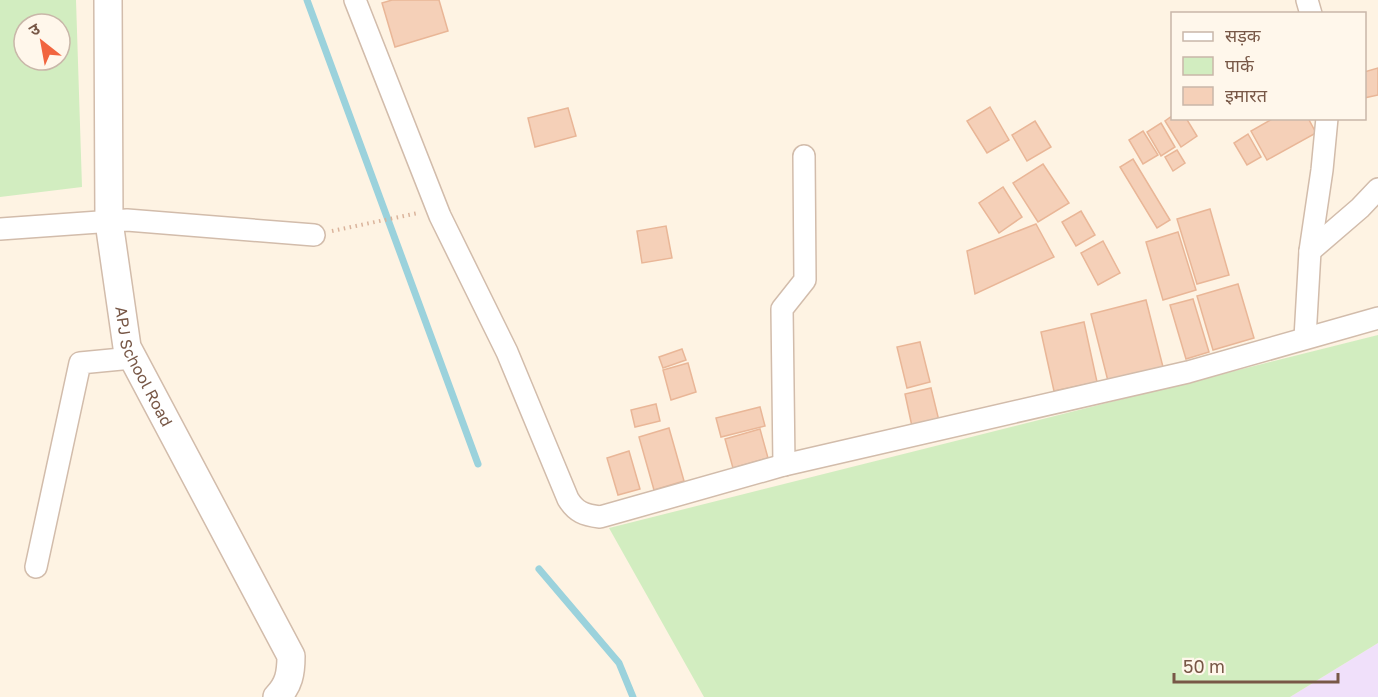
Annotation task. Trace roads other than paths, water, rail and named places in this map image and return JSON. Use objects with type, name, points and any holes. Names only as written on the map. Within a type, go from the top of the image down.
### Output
[{"type":"street","name":"APJ School Road","points":[[108,0],[118,221],[127,347],[291,656],[291,671],[285,689],[277,697]]},
{"type":"street","points":[[125,0],[118,221],[141,338],[198,452],[214,512]]},
{"type":"street","points":[[355,0],[437,209],[507,352],[568,499],[575,510],[586,515],[600,517],[784,465],[1188,372],[1378,318]]},
{"type":"street","points":[[1305,338],[1310,251],[1327,120]]},
{"type":"street","points":[[784,465],[782,309],[805,280],[804,156]]},
{"type":"street","points":[[1310,251],[1360,208],[1378,189]]},
{"type":"street","points":[[0,229],[118,221],[314,235]]},
{"type":"street","points":[[36,567],[81,363],[132,358]]},
{"type":"waterway","points":[[307,0],[478,464]]},
{"type":"waterway","points":[[539,569],[619,663],[633,697]]}]
